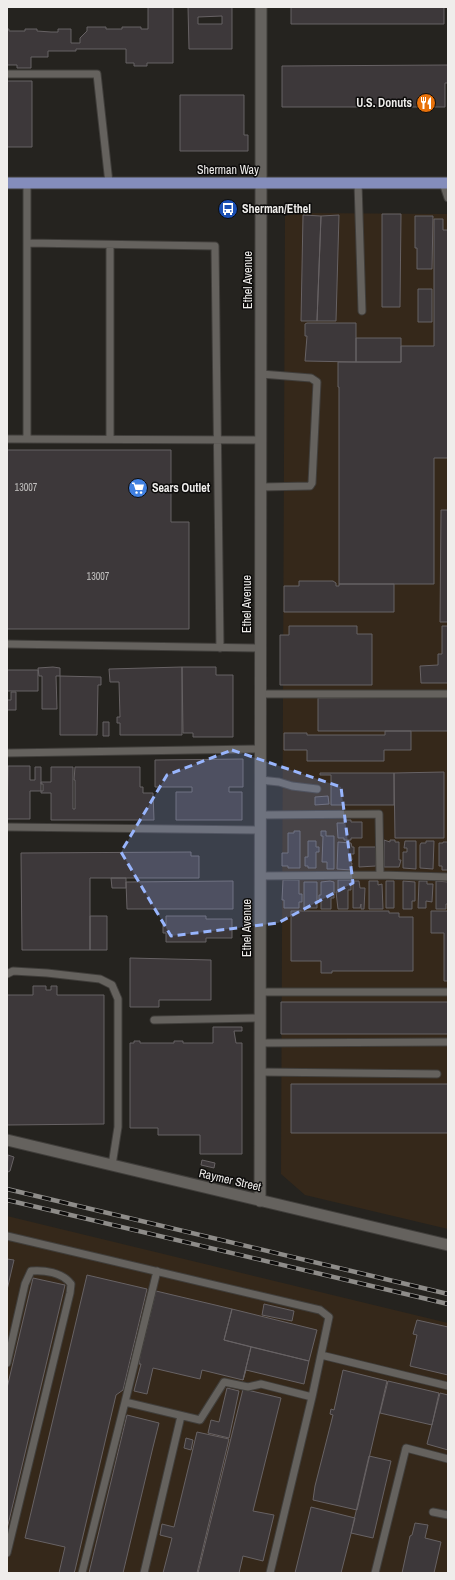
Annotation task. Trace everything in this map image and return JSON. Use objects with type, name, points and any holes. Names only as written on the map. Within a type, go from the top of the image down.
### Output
[{"type":"main road","name":"Sherman Way","points":[[7,183],[446,183]]},
{"type":"street","name":"Ethel Avenue","points":[[260,1201],[261,7]]},
{"type":"street","name":"Raymer Street","points":[[7,1140],[448,1245]]},
{"type":"lane","points":[[7,74],[97,74],[109,183]]},
{"type":"lane","points":[[27,183],[27,439]]},
{"type":"lane","points":[[358,183],[362,311]]},
{"type":"lane","points":[[446,183],[448,198]]},
{"type":"lane","points":[[27,244],[215,246],[220,648]]},
{"type":"lane","points":[[110,245],[110,440]]},
{"type":"lane","points":[[260,374],[311,378],[317,382],[312,482],[310,486],[260,487]]},
{"type":"lane","points":[[7,439],[260,440]]},
{"type":"lane","points":[[7,644],[260,648]]},
{"type":"lane","points":[[260,694],[448,694]]},
{"type":"lane","points":[[7,753],[260,749]]},
{"type":"lane","points":[[260,780],[317,789]]},
{"type":"lane","points":[[260,815],[379,814],[380,875]]},
{"type":"lane","points":[[7,827],[260,830]]},
{"type":"lane","points":[[260,876],[380,875],[448,877]]},
{"type":"lane","points":[[7,974],[13,971],[100,979],[112,985],[116,992],[118,999],[118,1127],[112,1165]]},
{"type":"lane","points":[[260,992],[448,992]]},
{"type":"lane","points":[[154,1020],[260,1018]]},
{"type":"lane","points":[[260,1043],[448,1042]]},
{"type":"lane","points":[[260,1072],[437,1074]]},
{"type":"lane","points":[[7,1236],[320,1310],[329,1317],[312,1397],[270,1573]]},
{"type":"lane","points":[[7,1363],[25,1284],[31,1271],[41,1270],[66,1277],[70,1284],[70,1293],[7,1553]]},
{"type":"lane","points":[[82,1573],[157,1271]]},
{"type":"lane","points":[[321,1355],[448,1386]]},
{"type":"lane","points":[[125,1402],[200,1420],[224,1382],[248,1387],[261,1384],[312,1397]]},
{"type":"lane","points":[[144,1573],[181,1416]]},
{"type":"lane","points":[[375,1573],[406,1448],[448,1459]]},
{"type":"lane","points":[[433,1512],[448,1516]]},
{"type":"highlighted area","points":[[232,750],[341,787],[353,883],[278,923],[171,936],[121,852],[167,775]]},
{"type":"shaded area","points":[[299,213],[448,214],[448,1229],[305,1195],[281,1174],[285,216]]},
{"type":"shaded area","points":[[7,1216],[448,1323],[448,1573],[7,1573]]},
{"type":"building","points":[[148,7],[173,7],[173,63],[147,63],[147,66],[134,66],[134,63],[126,63],[126,49],[76,49],[76,51],[48,51],[48,57],[31,57],[31,68],[17,68],[17,65],[7,65],[7,29],[9,29],[9,31],[37,29],[37,31],[58,32],[58,29],[71,29],[71,43],[80,43],[80,38],[87,31],[87,27],[122,29],[122,27],[141,27],[141,29],[148,29]]},
{"type":"building","points":[[188,7],[232,7],[232,49],[189,49]],"holes":[[[222,16],[222,24],[198,24],[198,17]]]},
{"type":"building","points":[[291,7],[444,7],[444,24],[291,24]]},
{"type":"building","points":[[448,65],[448,83],[445,83],[445,107],[282,107],[282,66]]},
{"type":"building","points":[[7,81],[32,81],[32,147],[7,147]]},
{"type":"building","points":[[180,95],[244,95],[244,135],[248,135],[248,151],[180,151]]},
{"type":"building","points":[[382,214],[401,214],[400,307],[382,307]]},
{"type":"building","points":[[303,215],[321,216],[317,321],[301,321]]},
{"type":"building","points":[[339,215],[336,321],[317,321],[321,216]]},
{"type":"building","points":[[415,216],[433,216],[432,269],[417,269],[417,248],[415,248]]},
{"type":"building","points":[[434,219],[443,219],[443,230],[448,230],[448,458],[434,458],[434,584],[339,584],[338,362],[401,362],[401,346],[434,346]]},
{"type":"building","points":[[418,289],[432,289],[432,322],[418,322]]},
{"type":"building","points":[[356,323],[356,362],[305,361],[307,336],[305,336],[305,324]]},
{"type":"building","points":[[356,338],[401,338],[401,362],[356,362]]},
{"type":"building","points":[[7,450],[171,450],[171,522],[189,522],[189,629],[7,629]]},
{"type":"building","points":[[441,510],[448,510],[448,622],[440,622]]},
{"type":"building","points":[[299,581],[333,581],[336,583],[336,586],[339,586],[339,584],[394,584],[394,612],[284,612],[284,586],[299,586]]},
{"type":"building","points":[[289,626],[357,626],[357,634],[372,634],[372,685],[280,685],[280,635],[289,635]]},
{"type":"building","points":[[442,626],[448,626],[448,683],[421,683],[420,666],[438,665],[438,654],[442,654]]},
{"type":"building","points":[[182,667],[216,667],[216,675],[233,675],[233,737],[193,737],[193,733],[183,733]]},
{"type":"building","points":[[182,667],[182,735],[120,735],[120,723],[117,723],[117,717],[120,717],[119,682],[110,682],[109,669]]},
{"type":"building","points":[[38,668],[60,668],[60,676],[56,676],[57,709],[42,709],[42,676],[39,676]]},
{"type":"building","points":[[7,670],[38,670],[38,691],[7,691]]},
{"type":"building","points":[[60,676],[101,677],[101,685],[98,685],[97,735],[60,735]]},
{"type":"building","points":[[11,692],[16,692],[16,710],[7,710],[7,700],[11,700]]},
{"type":"building","points":[[448,697],[448,731],[318,731],[318,698]]},
{"type":"building","points":[[103,722],[109,722],[109,736],[103,736]]},
{"type":"building","points":[[385,731],[411,731],[411,750],[384,750],[384,761],[307,761],[307,750],[284,750],[284,733],[307,733],[307,735],[385,735]]},
{"type":"building","points":[[243,759],[243,787],[229,787],[229,792],[242,792],[242,820],[176,820],[176,792],[192,792],[192,787],[155,787],[155,760]]},
{"type":"building","points":[[8,766],[30,766],[30,780],[35,780],[35,767],[41,767],[41,791],[30,791],[30,819],[7,819]]},
{"type":"building","points":[[51,767],[73,767],[73,809],[75,809],[75,767],[140,767],[140,787],[143,787],[143,793],[153,793],[154,820],[51,820],[51,793],[41,793],[41,791],[43,791],[43,784],[41,784],[41,782],[51,782]]},
{"type":"building","points":[[444,772],[444,838],[395,838],[394,773]]},
{"type":"building","points":[[320,773],[394,773],[394,805],[331,805],[331,775],[320,775]]},
{"type":"building","points":[[328,796],[329,804],[315,805],[315,797]]},
{"type":"building","points":[[344,820],[351,820],[351,822],[362,822],[362,838],[351,838],[351,840],[344,840],[344,838],[338,838],[337,823],[344,823]]},
{"type":"building","points":[[294,831],[300,831],[300,868],[288,868],[288,866],[282,866],[282,853],[288,853],[288,833],[294,833]]},
{"type":"building","points":[[321,831],[326,831],[326,836],[334,836],[334,869],[327,869],[327,862],[322,862],[323,836],[321,836]]},
{"type":"building","points":[[384,840],[390,842],[390,840],[395,840],[395,842],[399,842],[399,860],[401,860],[399,867],[384,867]]},
{"type":"building","points":[[308,841],[316,841],[316,847],[319,847],[319,852],[316,852],[316,868],[308,868],[308,866],[305,866],[305,857],[308,857]]},
{"type":"building","points":[[405,841],[416,841],[416,869],[403,868],[403,852],[407,852],[407,848],[404,848]]},
{"type":"building","points":[[426,841],[434,841],[433,869],[420,868],[420,845],[421,843],[426,843]]},
{"type":"building","points":[[338,842],[351,843],[352,847],[354,847],[354,854],[351,854],[351,870],[337,869]]},
{"type":"building","points":[[448,842],[448,870],[442,870],[442,866],[439,866],[439,843]]},
{"type":"building","points":[[359,847],[376,847],[376,866],[359,867]]},
{"type":"building","points":[[191,852],[191,856],[199,856],[199,878],[90,878],[90,950],[22,950],[21,853]]},
{"type":"building","points":[[111,878],[126,878],[126,888],[112,888]]},
{"type":"building","points":[[283,880],[299,880],[299,894],[302,894],[302,902],[299,902],[299,908],[284,908],[284,900],[282,900]]},
{"type":"building","points":[[338,880],[351,880],[351,890],[348,890],[348,909],[338,909],[336,892],[338,892]]},
{"type":"building","points":[[233,881],[233,909],[127,909],[126,882]]},
{"type":"building","points":[[353,881],[359,881],[360,888],[365,888],[364,909],[361,909],[361,904],[360,908],[353,908]]},
{"type":"building","points":[[369,881],[378,881],[378,885],[382,884],[383,909],[369,909]]},
{"type":"building","points":[[386,881],[394,881],[394,908],[386,908]]},
{"type":"building","points":[[403,881],[415,882],[415,901],[412,901],[412,909],[403,909]]},
{"type":"building","points":[[419,881],[427,881],[427,884],[433,884],[432,902],[426,901],[426,908],[418,908]]},
{"type":"building","points":[[436,881],[448,882],[448,904],[446,904],[446,909],[436,909]]},
{"type":"building","points":[[304,882],[317,882],[317,908],[304,908]]},
{"type":"building","points":[[321,882],[334,882],[334,898],[331,898],[331,909],[321,909],[321,899],[319,899],[319,895],[321,895]]},
{"type":"building","points":[[291,911],[389,911],[389,913],[399,913],[399,917],[413,917],[413,971],[332,971],[332,973],[321,973],[321,961],[291,961]]},
{"type":"building","points":[[431,911],[448,911],[448,981],[444,981],[444,933],[431,933]]},
{"type":"building","points":[[90,916],[107,916],[107,950],[90,950]]},
{"type":"building","points":[[166,916],[206,916],[206,919],[232,919],[232,938],[206,938],[206,942],[166,942],[166,933],[163,933],[163,925],[166,925]]},
{"type":"building","points":[[130,958],[211,960],[211,1000],[159,1000],[159,1007],[130,1007]]},
{"type":"building","points":[[33,986],[46,986],[46,990],[51,990],[51,986],[57,986],[57,995],[104,995],[104,1124],[7,1125],[7,995],[33,995]]},
{"type":"building","points":[[281,1002],[448,1002],[448,1034],[281,1034]]},
{"type":"building","points":[[213,1027],[242,1027],[242,1031],[234,1031],[236,1043],[242,1043],[242,1154],[200,1154],[200,1135],[158,1135],[158,1128],[130,1128],[130,1043],[134,1043],[134,1041],[140,1041],[140,1043],[174,1043],[174,1041],[183,1041],[183,1043],[213,1043]]},
{"type":"building","points":[[291,1084],[448,1084],[448,1133],[291,1133]]},
{"type":"building","points":[[8,1155],[14,1157],[10,1171],[8,1172],[7,1171]]},
{"type":"building","points":[[202,1160],[215,1163],[214,1168],[201,1165]]},
{"type":"building","points":[[7,1259],[14,1260],[7,1290]]},
{"type":"building","points":[[87,1275],[147,1289],[123,1390],[116,1395],[75,1570],[74,1573],[59,1573],[65,1547],[25,1538]]},
{"type":"building","points":[[33,1278],[65,1285],[7,1529],[7,1388]]},
{"type":"building","points":[[156,1291],[232,1309],[224,1340],[251,1347],[243,1380],[202,1370],[200,1379],[153,1368],[147,1394],[134,1391],[141,1364],[139,1364],[140,1356]]},
{"type":"building","points":[[264,1304],[294,1311],[292,1321],[262,1315]]},
{"type":"building","points":[[232,1309],[317,1330],[309,1361],[224,1340]]},
{"type":"building","points":[[417,1320],[448,1327],[448,1375],[410,1366],[417,1335],[413,1334]]},
{"type":"building","points":[[251,1347],[309,1361],[304,1384],[246,1370],[243,1380]]},
{"type":"building","points":[[343,1370],[387,1381],[357,1510],[313,1500],[315,1486],[333,1415],[330,1414],[331,1409],[334,1410]]},
{"type":"building","points":[[388,1381],[439,1393],[432,1425],[380,1413]]},
{"type":"building","points":[[227,1388],[239,1391],[229,1438],[208,1433],[211,1420],[219,1422]]},
{"type":"building","points":[[243,1389],[281,1398],[253,1511],[274,1515],[263,1561],[243,1556],[239,1573],[198,1573]]},
{"type":"building","points":[[440,1393],[448,1395],[448,1450],[427,1444]]},
{"type":"building","points":[[127,1415],[159,1423],[123,1573],[89,1573]]},
{"type":"building","points":[[197,1432],[229,1439],[197,1573],[163,1573],[172,1538],[160,1535],[162,1524],[174,1527]]},
{"type":"building","points":[[186,1438],[193,1440],[191,1450],[184,1448]]},
{"type":"building","points":[[369,1456],[391,1461],[373,1538],[351,1533]]},
{"type":"building","points":[[311,1507],[355,1518],[341,1573],[295,1573]]},
{"type":"building","points":[[415,1523],[428,1525],[425,1538],[441,1542],[434,1573],[402,1573],[410,1536],[412,1535]]},
{"type":"railway","points":[[7,1189],[448,1294]]},
{"type":"railway","points":[[7,1200],[448,1304]]},
{"type":"place","name":"U.S. Donuts","points":[[426,103]]},
{"type":"place","name":"Sherman/Ethel","points":[[228,209]]},
{"type":"place","name":"Sears Outlet","points":[[138,488]]}]
